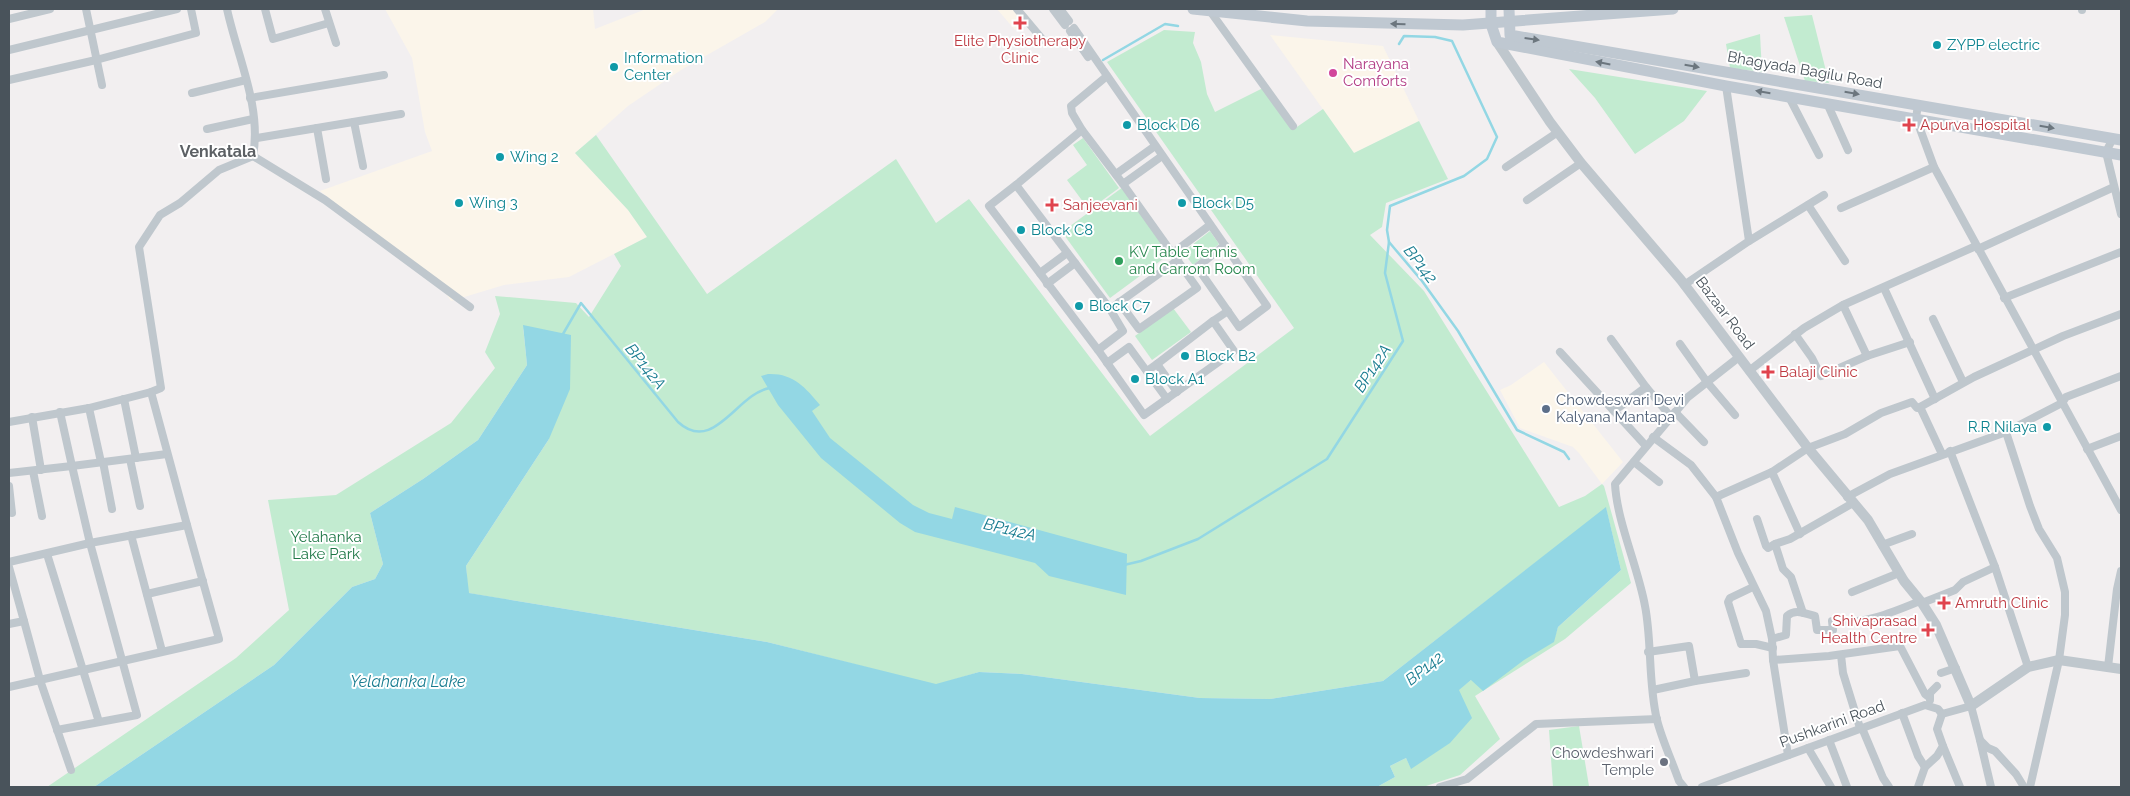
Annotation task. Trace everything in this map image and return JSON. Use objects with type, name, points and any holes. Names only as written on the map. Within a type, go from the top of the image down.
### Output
[{"type":"main road","points":[[1193,9],[1307,21],[1458,25],[1500,38]]},
{"type":"main road","points":[[1491,9],[1500,38]]},
{"type":"main road","points":[[1500,38],[1509,22],[1509,9]]},
{"type":"main road","points":[[1509,22],[1673,9]]},
{"type":"main road","points":[[1500,38],[1509,22]]},
{"type":"main road","name":"Bhagyada Bagilu Road","points":[[1500,38],[1527,49],[2121,155]]},
{"type":"main road","name":"Bhagyada Bagilu Road","points":[[1500,38],[2117,139]]},
{"type":"street","points":[[9,19],[50,9]]},
{"type":"street","points":[[86,9],[102,85]]},
{"type":"street","points":[[9,50],[177,9]]},
{"type":"street","points":[[9,80],[196,34],[191,9]]},
{"type":"street","points":[[227,9],[246,80],[254,119],[257,138],[253,156]]},
{"type":"street","points":[[265,9],[273,39],[329,23]]},
{"type":"street","points":[[325,9],[336,43]]},
{"type":"street","points":[[1017,9],[1043,40]]},
{"type":"street","points":[[1054,9],[1070,26]]},
{"type":"street","points":[[1060,9],[1105,78],[1155,146],[1210,225],[1225,246],[1267,306],[1239,327],[1197,267],[1225,246]]},
{"type":"street","points":[[1218,11],[1293,126]]},
{"type":"street","name":"Bazaar Road","points":[[1500,38],[1558,132],[1581,163],[1684,285],[1808,448],[1868,520],[1899,573],[1936,625],[1971,706]]},
{"type":"street","points":[[250,98],[384,75]]},
{"type":"street","points":[[1105,78],[1071,106],[1072,113],[1082,130],[1196,286],[1196,289],[1139,329],[1119,302]]},
{"type":"street","points":[[192,93],[246,80]]},
{"type":"street","points":[[1726,86],[1749,241]]},
{"type":"street","points":[[1789,96],[1819,156]]},
{"type":"street","points":[[1827,103],[1848,150]]},
{"type":"street","points":[[1918,105],[1916,118],[1934,166],[2004,298],[2034,349],[2121,510]]},
{"type":"street","points":[[257,138],[401,114]]},
{"type":"street","points":[[206,129],[254,119]]},
{"type":"street","points":[[354,122],[363,166]]},
{"type":"street","points":[[316,128],[326,179]]},
{"type":"street","points":[[1082,130],[989,207],[1098,350],[1144,415],[1234,351],[1213,322]]},
{"type":"street","points":[[1506,167],[1558,132]]},
{"type":"street","points":[[2117,139],[2106,152],[2121,214]]},
{"type":"street","points":[[1116,174],[1155,146]]},
{"type":"street","points":[[253,156],[325,200],[470,307]]},
{"type":"street","points":[[9,422],[89,408],[161,388],[139,247],[160,215],[180,202],[219,170],[253,156]]},
{"type":"street","points":[[1123,184],[1162,156]]},
{"type":"street","points":[[1528,200],[1581,163]]},
{"type":"street","points":[[1841,208],[1934,166]]},
{"type":"street","points":[[1016,185],[1110,309],[1122,331],[1098,350]]},
{"type":"street","points":[[1749,371],[1795,334],[1844,305],[2114,187]]},
{"type":"street","points":[[1684,285],[1749,241],[1824,195]]},
{"type":"street","points":[[1808,205],[1845,261]]},
{"type":"street","points":[[1173,253],[1210,225]]},
{"type":"street","points":[[2004,298],[2121,252]]},
{"type":"street","points":[[1040,273],[1067,253]]},
{"type":"street","points":[[1110,309],[1178,260]]},
{"type":"street","points":[[1047,284],[1075,263]]},
{"type":"street","points":[[1884,288],[1935,399]]},
{"type":"street","points":[[1844,305],[1867,356]]},
{"type":"street","points":[[1147,371],[1228,311]]},
{"type":"street","points":[[1716,497],[1772,472],[1808,448],[1845,434],[1881,413],[1912,402],[1917,408],[1920,407],[1963,382],[2034,349],[2121,314]]},
{"type":"street","points":[[1933,318],[1963,382]]},
{"type":"street","points":[[1795,334],[1812,358],[1821,376],[1867,356],[1910,342]]},
{"type":"street","points":[[1611,339],[1646,387],[1704,442]]},
{"type":"street","points":[[1680,344],[1707,382],[1734,415]]},
{"type":"street","points":[[1107,363],[1129,347],[1167,400]]},
{"type":"street","points":[[1560,352],[1646,446]]},
{"type":"street","points":[[1684,787],[1679,781],[1657,719],[1648,652],[1645,608],[1634,561],[1615,496],[1615,484],[1688,397],[1739,357]]},
{"type":"street","points":[[1157,364],[1177,392]]},
{"type":"street","points":[[1757,519],[1768,548],[1800,534],[1890,474],[2006,432],[2062,403],[2066,397],[2121,376]]},
{"type":"street","points":[[1614,411],[1646,387]]},
{"type":"street","points":[[9,687],[219,639],[151,392]]},
{"type":"street","points":[[124,399],[140,506]]},
{"type":"street","points":[[1920,407],[1946,453],[1995,566],[2028,667]]},
{"type":"street","points":[[89,408],[112,509]]},
{"type":"street","points":[[57,730],[137,715],[90,543],[60,412]]},
{"type":"street","points":[[32,417],[42,516]]},
{"type":"street","points":[[2006,432],[2030,506],[2039,528],[2057,558],[2065,592],[2065,615],[2059,660],[2030,787]]},
{"type":"street","points":[[2087,448],[2121,436]]},
{"type":"street","points":[[1654,437],[1691,465],[1716,497],[1766,611],[1788,755]]},
{"type":"street","points":[[9,473],[167,454]]},
{"type":"street","points":[[1634,462],[1658,482]]},
{"type":"street","points":[[1772,472],[1800,534]]},
{"type":"street","points":[[9,486],[12,513]]},
{"type":"street","points":[[2114,496],[2121,492]]},
{"type":"street","points":[[9,562],[90,543],[187,525]]},
{"type":"street","points":[[1882,545],[1912,534]]},
{"type":"street","points":[[131,535],[162,651]]},
{"type":"street","points":[[1775,544],[1784,569],[1791,578],[1803,613]]},
{"type":"street","points":[[47,554],[99,722]]},
{"type":"street","points":[[1754,587],[1730,598],[1728,602],[1741,644],[1772,643],[1786,636],[1787,616],[1790,613],[1800,612],[1814,616],[1817,630],[1833,630],[1832,621],[1847,623],[1868,620],[1955,590],[1963,582],[1995,566]]},
{"type":"street","points":[[9,567],[40,680],[71,770]]},
{"type":"street","points":[[2108,667],[2121,570]]},
{"type":"street","points":[[1852,592],[1899,573]]},
{"type":"street","points":[[147,594],[203,581]]},
{"type":"street","points":[[9,624],[24,621]]},
{"type":"street","points":[[1648,652],[1689,646],[1695,681]]},
{"type":"street","points":[[1773,660],[1841,655],[1900,646],[1925,694],[1930,697]]},
{"type":"street","points":[[1841,655],[1843,673],[1861,728],[1883,778],[1889,787]]},
{"type":"street","points":[[1942,714],[1971,706],[2028,667],[2059,660],[2121,670]]},
{"type":"street","points":[[1941,673],[1956,668]]},
{"type":"street","points":[[1653,690],[1746,673]]},
{"type":"street","points":[[1938,686],[1930,694],[1931,708],[1938,710],[1942,714]]},
{"type":"street","name":"Pushkarini Road","points":[[1702,787],[1925,704],[1931,708]]},
{"type":"street","points":[[1971,706],[1991,787]]},
{"type":"street","points":[[1902,713],[1918,756],[1925,767]]},
{"type":"street","points":[[1942,714],[1937,729],[1960,787]]},
{"type":"street","points":[[1440,787],[1467,779],[1536,724],[1657,719]]},
{"type":"street","points":[[1829,740],[1846,787]]},
{"type":"street","points":[[1980,740],[1988,748],[1995,751],[2016,774],[2024,787]]},
{"type":"street","points":[[1920,786],[1925,767],[1937,756],[1943,746]]},
{"type":"street","points":[[1808,748],[1831,787]]},
{"type":"shaded area","points":[[385,9],[593,9],[595,29],[646,9],[778,9],[765,22],[681,70],[628,106],[575,153],[628,210],[647,237],[569,277],[504,285],[451,301],[439,284],[320,191],[432,151],[425,132],[412,58]]},
{"type":"shaded area","points":[[997,9],[1022,9],[1030,18],[1015,30]]},
{"type":"shaded area","points":[[1270,35],[1383,46],[1419,121],[1354,153]]},
{"type":"shaded area","name":"Chowdeswari Devi Kalyana Mantapa","points":[[1544,362],[1623,462],[1602,484],[1573,447],[1520,428],[1500,390],[1511,385]]},
{"type":"green space","points":[[1812,15],[1829,83],[1805,81],[1784,17]]},
{"type":"green space","name":"Yelahanka Lake Park","points":[[1164,30],[1195,32],[1193,43],[1201,62],[1207,94],[1215,112],[1263,88],[1294,129],[1323,109],[1354,153],[1419,121],[1448,179],[1386,203],[1382,227],[1370,235],[1424,291],[1559,507],[1585,496],[1602,484],[1604,486],[1631,583],[1565,639],[1475,696],[1500,739],[1460,775],[1423,787],[1377,787],[1395,777],[1390,766],[1406,758],[1411,768],[1458,690],[1471,680],[1524,659],[1553,642],[1558,627],[1621,570],[1606,508],[1383,681],[1270,699],[1200,698],[1022,674],[979,672],[936,685],[767,642],[468,593],[466,566],[549,439],[523,326],[527,365],[478,440],[423,479],[370,513],[383,564],[375,579],[352,587],[274,665],[94,787],[47,787],[236,658],[289,610],[268,500],[336,495],[451,423],[495,368],[485,352],[500,314],[495,296],[576,303],[589,317],[621,266],[614,254],[647,237],[628,210],[575,153],[596,135],[707,294],[896,159],[936,223],[969,199],[1150,436],[1294,328],[1107,62]]},
{"type":"green space","points":[[1760,34],[1762,72],[1730,68],[1726,44]]},
{"type":"green space","points":[[1569,69],[1707,91],[1684,121],[1635,154],[1595,98]]},
{"type":"green space","points":[[1083,138],[1119,188],[1089,210],[1067,180],[1087,165],[1073,145]]},
{"type":"green space","points":[[1123,187],[1171,253],[1110,298],[1062,232]]},
{"type":"green space","points":[[1210,231],[1219,244],[1193,265],[1183,252]]},
{"type":"green space","points":[[1173,308],[1191,332],[1152,360],[1135,336]]},
{"type":"green space","points":[[1579,726],[1589,786],[1553,787],[1549,730]]},
{"type":"water","name":"Yelahanka Lake","points":[[523,325],[571,335],[570,389],[549,439],[466,566],[469,593],[767,642],[936,684],[979,672],[1022,674],[1200,698],[1270,699],[1383,681],[1606,507],[1621,570],[1558,627],[1554,642],[1524,660],[1483,691],[1471,680],[1459,690],[1472,718],[1450,743],[1411,769],[1406,758],[1390,766],[1395,777],[1377,787],[94,787],[274,665],[352,587],[375,579],[383,564],[370,513],[423,479],[478,440],[527,365]]},
{"type":"water","points":[[768,374],[785,376],[804,387],[820,405],[812,411],[830,438],[913,505],[929,513],[952,519],[955,507],[1127,554],[1126,595],[1049,576],[1035,563],[915,532],[900,523],[821,458],[778,405],[761,376]]},
{"type":"waterway","points":[[1103,60],[1165,24],[1178,26]]},
{"type":"waterway","name":"BP142","points":[[1399,44],[1404,36],[1435,37],[1452,41],[1497,137],[1487,159],[1464,176],[1390,206],[1387,230],[1389,242],[1422,281],[1458,331],[1517,430],[1564,452],[1569,459]]},
{"type":"waterway","name":"BP142A","points":[[1124,565],[1141,561],[1198,539],[1327,459],[1403,341],[1385,273],[1389,242]]},
{"type":"waterway","name":"BP142A","points":[[563,334],[581,303],[678,422],[691,430],[703,431],[714,427],[758,392],[770,388]]},
{"type":"place","name":"Elite Physiotherapy Clinic","points":[[1020,23]]},
{"type":"place","name":"ZYPP electric","points":[[1937,45]]},
{"type":"place","name":"Information Center","points":[[614,67]]},
{"type":"place","name":"Narayana Comforts","points":[[1333,73]]},
{"type":"place","name":"Block D6","points":[[1127,125]]},
{"type":"place","name":"Apurva Hospital","points":[[1909,125]]},
{"type":"place","name":"Wing 2","points":[[500,157]]},
{"type":"place","name":"Wing 3","points":[[459,203]]},
{"type":"place","name":"Block D5","points":[[1182,203]]},
{"type":"place","name":"Sanjeevani","points":[[1052,205]]},
{"type":"place","name":"Block C8","points":[[1021,230]]},
{"type":"place","name":"KV Table Tennis and Carrom Room","points":[[1119,261]]},
{"type":"place","name":"Block C7","points":[[1079,306]]},
{"type":"place","name":"Block B2","points":[[1185,356]]},
{"type":"place","name":"Balaji Clinic","points":[[1768,372]]},
{"type":"place","name":"Block A1","points":[[1135,379]]},
{"type":"place","name":"Chowdeswari Devi Kalyana Mantapa","points":[[1546,409]]},
{"type":"place","name":"R.R Nilaya","points":[[2047,427]]},
{"type":"place","name":"Amruth Clinic","points":[[1944,603]]},
{"type":"place","name":"Shivaprasad Health Centre","points":[[1928,630]]},
{"type":"place","name":"Chowdeshwari Temple","points":[[1664,762]]},
{"type":"district","name":"Venkatala","points":[[218,151]]}]
